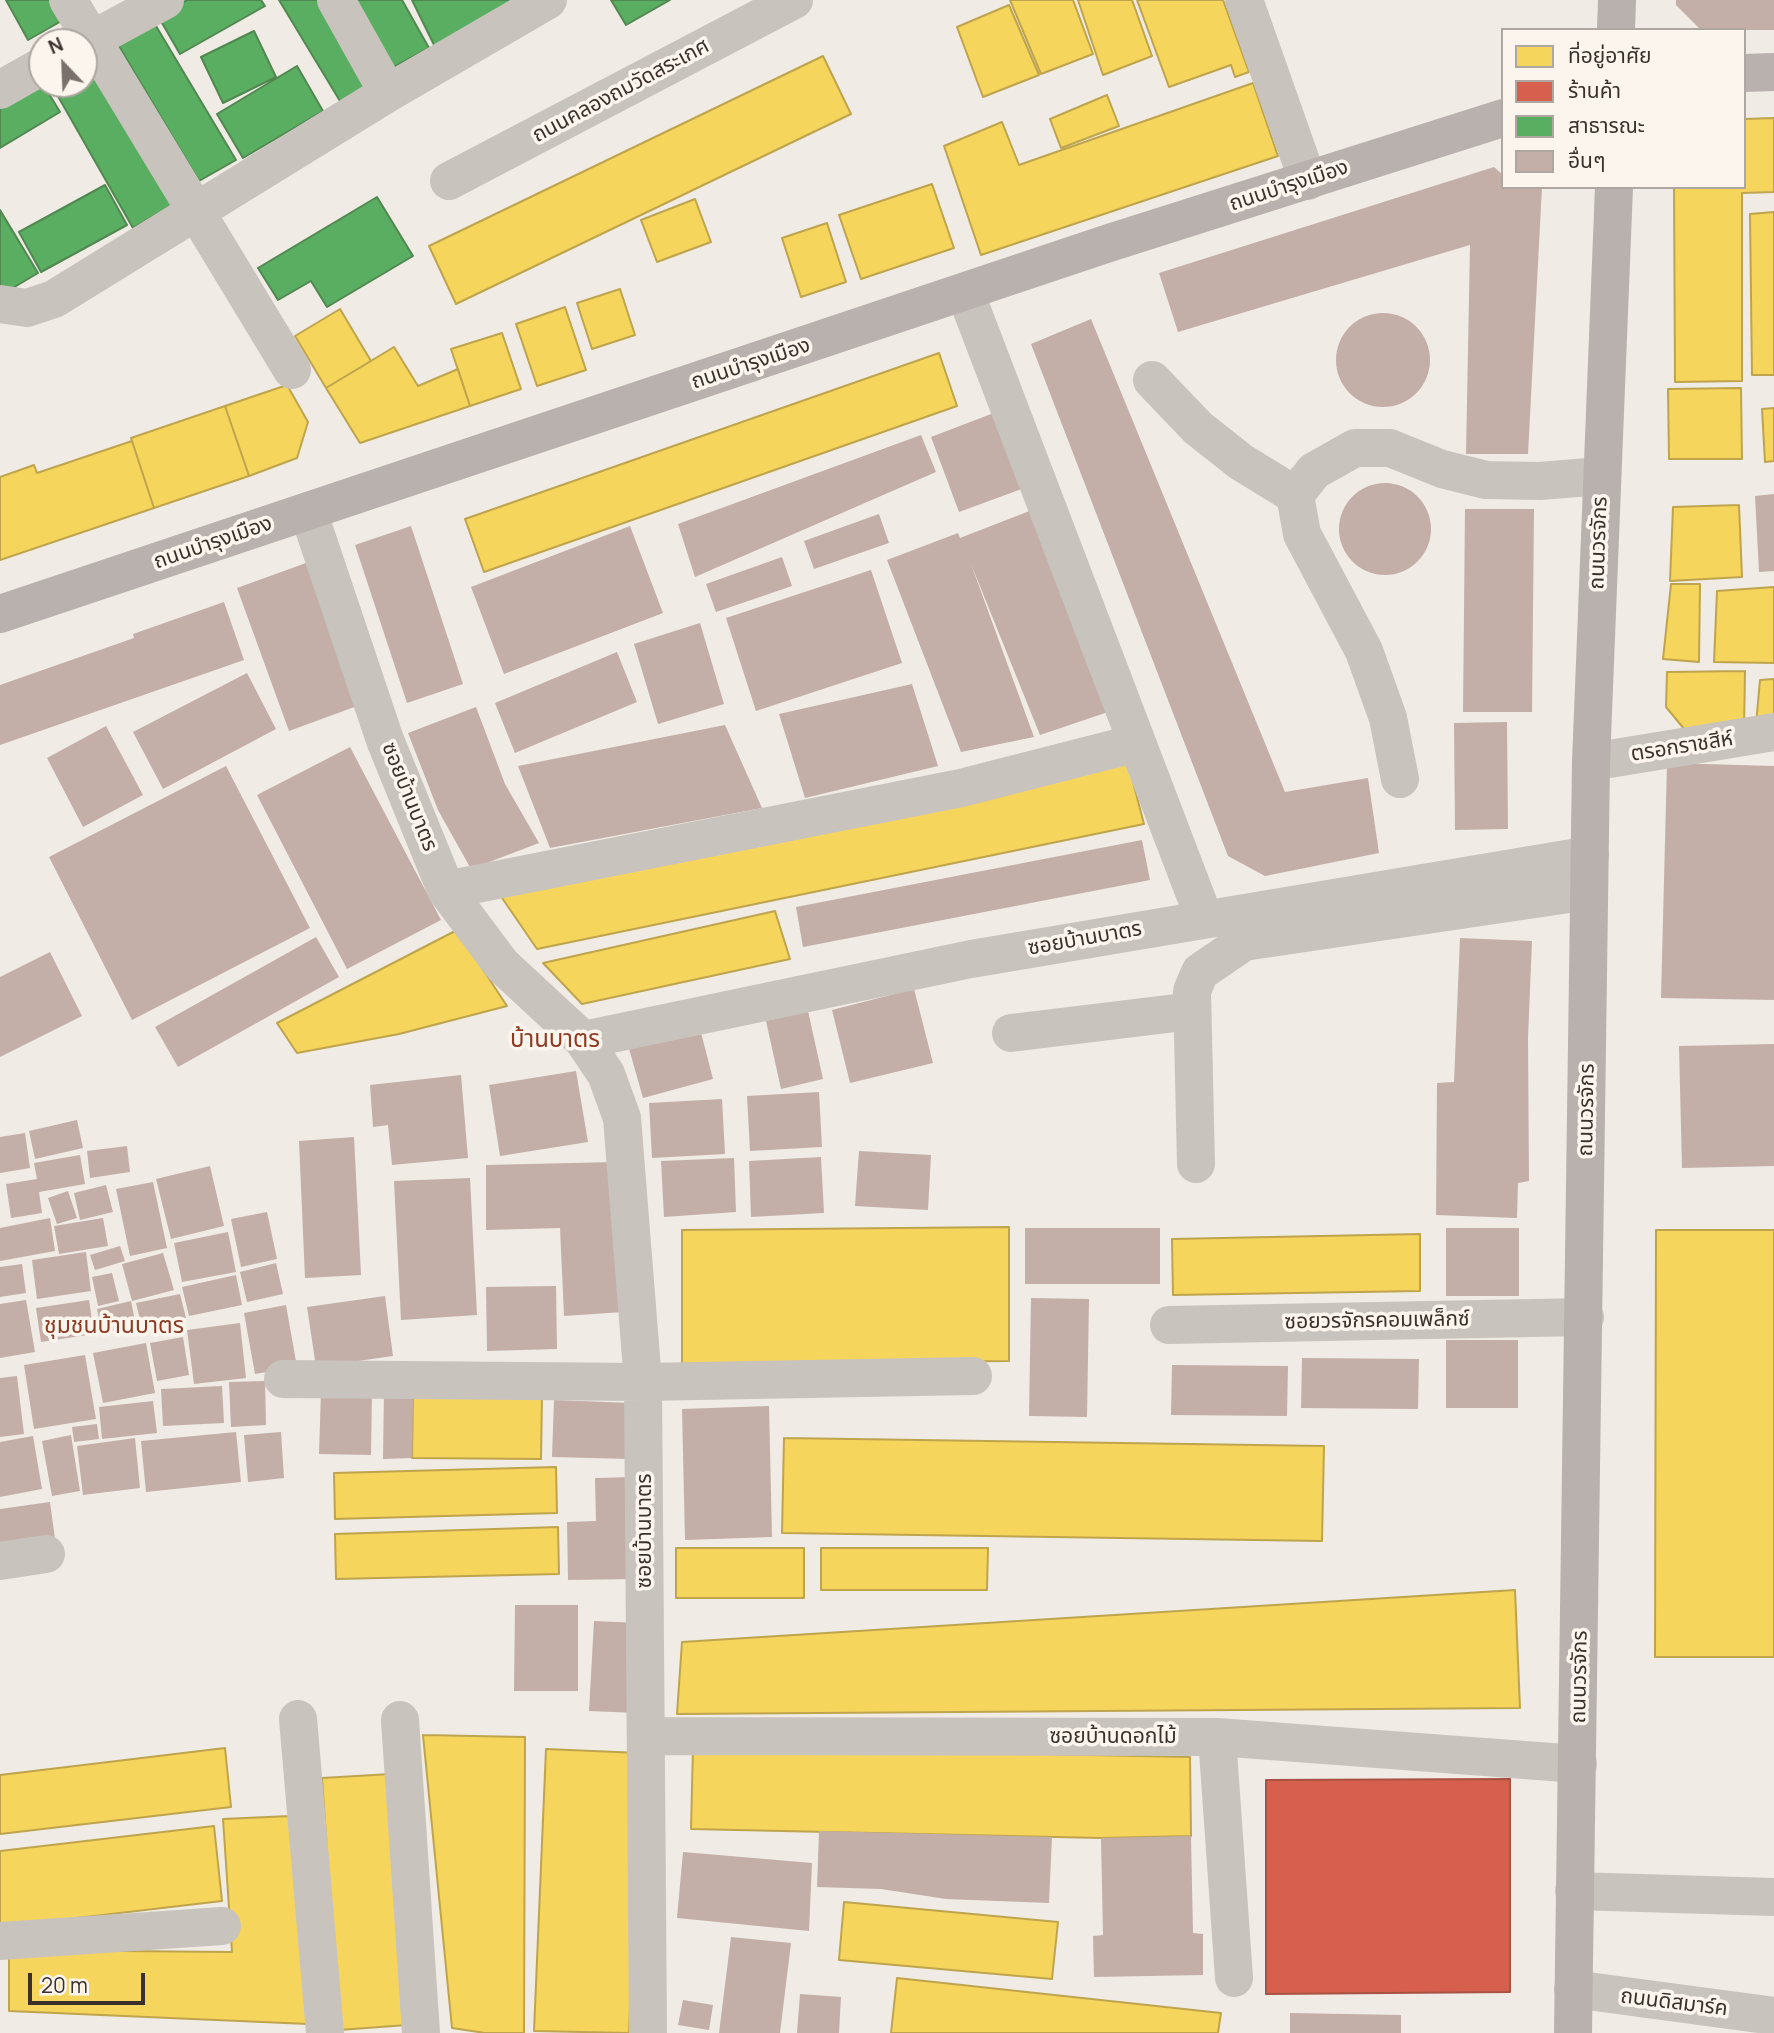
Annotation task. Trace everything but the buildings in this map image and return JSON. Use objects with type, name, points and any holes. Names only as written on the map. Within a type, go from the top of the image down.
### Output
[{"type":"main road","points":[[1616,28],[1617,0]]},
{"type":"main road","points":[[1746,73],[1774,72]]},
{"type":"main road","name":"ถนนบำรุงเมือง","points":[[0,614],[965,292],[1501,119]]},
{"type":"main road","name":"ถนนวรจักร","points":[[1573,2033],[1591,762],[1614,189]]},
{"type":"street","points":[[68,0],[81,28]]},
{"type":"street","points":[[98,37],[165,0]]},
{"type":"street","points":[[336,0],[388,93]]},
{"type":"street","points":[[0,304],[27,308],[54,299],[388,93],[548,0]]},
{"type":"street","name":"ถนนคลองถมวัดสระเกศ","points":[[449,181],[794,0]]},
{"type":"street","points":[[1244,0],[1308,180]]},
{"type":"street","points":[[98,58],[196,211],[292,370]]},
{"type":"street","points":[[0,90],[28,74]]},
{"type":"street","points":[[965,292],[1203,918]]},
{"type":"street","points":[[1152,380],[1198,428],[1241,463],[1295,495]]},
{"type":"street","points":[[1400,779],[1388,718],[1364,651],[1302,534],[1295,495],[1314,471],[1355,448],[1390,448],[1442,469],[1486,480],[1541,481],[1601,477]]},
{"type":"street","name":"ซอยบ้านบาตร","points":[[308,511],[385,740],[446,890],[502,965],[583,1040],[606,1074],[622,1118],[643,1382],[648,2033]]},
{"type":"street","name":"ตรอกราชสีห์","points":[[1591,762],[1774,732]]},
{"type":"street","points":[[446,890],[961,788],[1137,743]]},
{"type":"street","points":[[1196,1164],[1192,991],[1200,972],[1244,942],[1589,873]]},
{"type":"street","name":"ซอยบ้านบาตร","points":[[583,1040],[958,962],[1203,918],[1589,873]]},
{"type":"street","points":[[1011,1033],[1192,1011]]},
{"type":"street","name":"ซอยวรจักรคอมเพล็กซ์","points":[[1169,1325],[1585,1317]]},
{"type":"street","points":[[283,1379],[643,1382],[973,1376]]},
{"type":"street","points":[[0,1560],[46,1554]]},
{"type":"street","points":[[298,1719],[325,2033]]},
{"type":"street","points":[[400,1720],[421,2033]]},
{"type":"street","name":"ซอยบ้านดอกไม้","points":[[647,1735],[1217,1737],[1578,1764]]},
{"type":"street","points":[[1217,1737],[1234,1978]]},
{"type":"street","points":[[1574,1891],[1774,1897]]},
{"type":"street","points":[[0,1941],[222,1926]]},
{"type":"street","name":"ถนนดิสมาร์ค","points":[[1573,1989],[1774,2016]]},
{"type":"district","name":"บ้านบาตร","points":[[555,1040]]},
{"type":"district","name":"ชุมชนบ้านบาตร","points":[[114,1327]]}]
